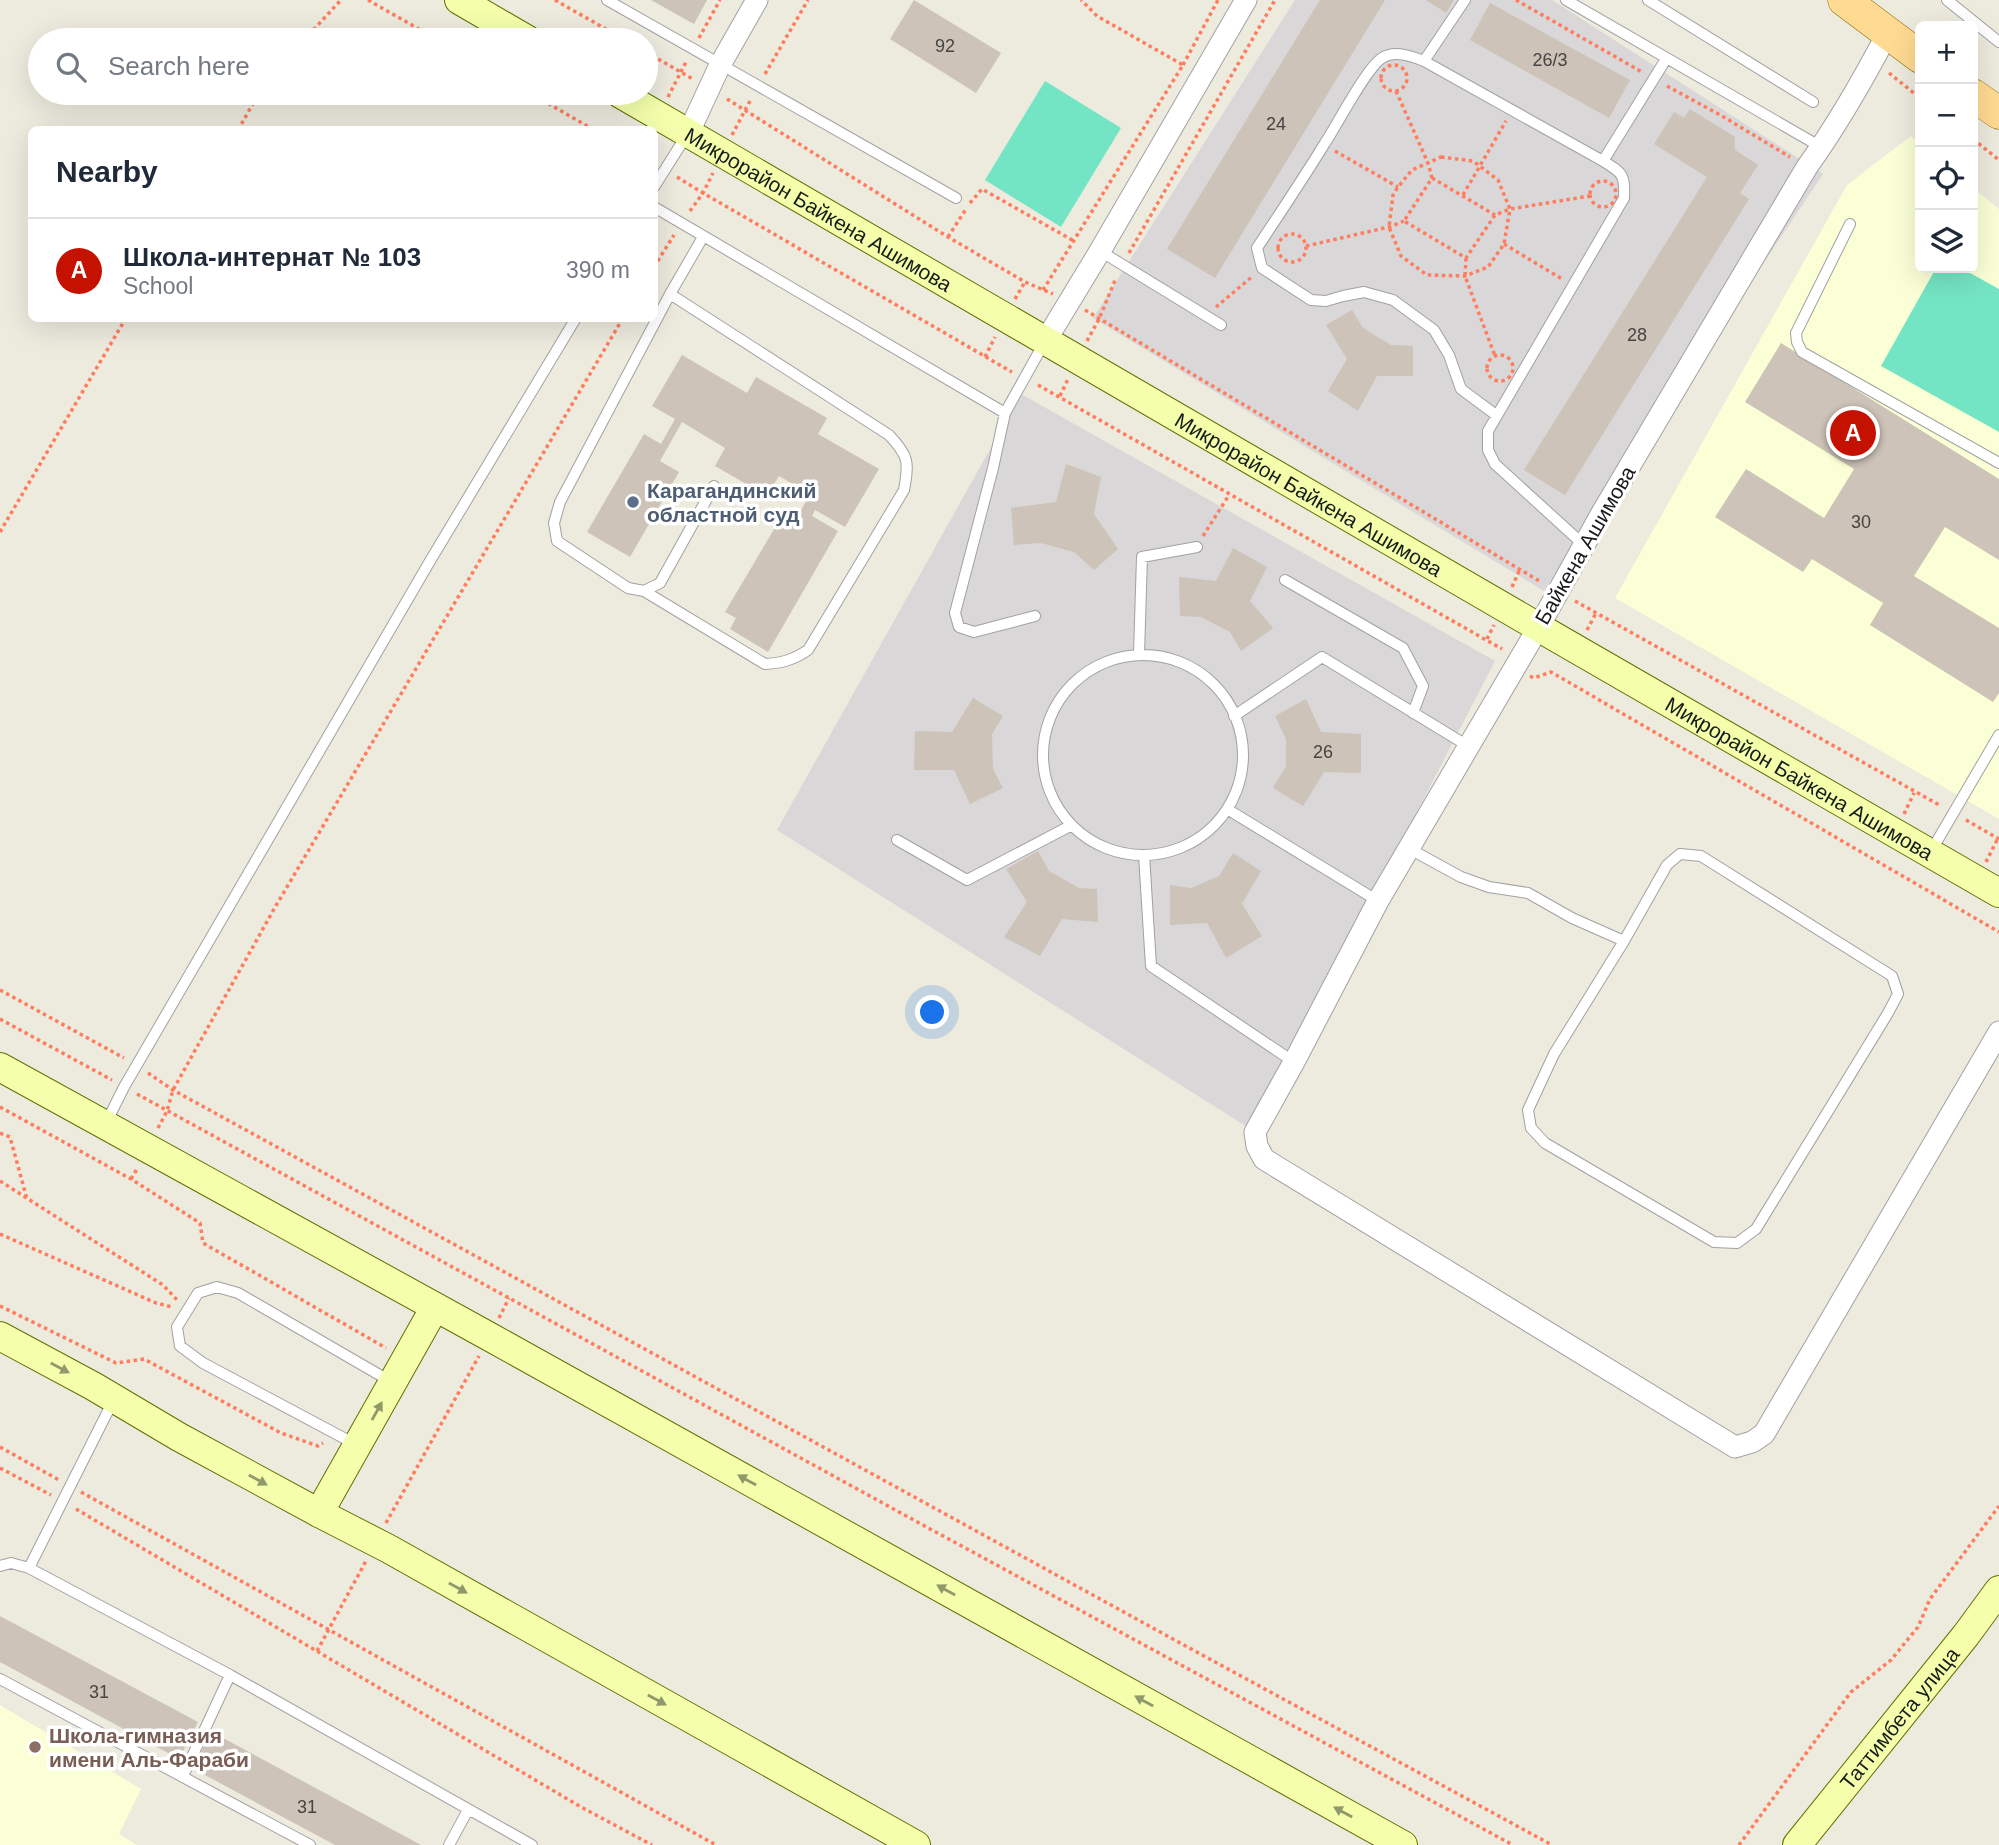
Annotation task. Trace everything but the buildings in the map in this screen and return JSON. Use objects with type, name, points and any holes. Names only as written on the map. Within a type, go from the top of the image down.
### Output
[{"type":"main road","points":[[459,0],[507,28]]},
{"type":"main road","points":[[1844,0],[1880,47],[1915,56]]},
{"type":"main road","points":[[1978,98],[1999,113]]},
{"type":"main road","name":"Микрорайон Байкена Ашимова","points":[[641,105],[1999,893]]},
{"type":"main road","points":[[0,1067],[1403,1845]]},
{"type":"main road","points":[[319,1513],[435,1307]]},
{"type":"main road","points":[[0,1336],[179,1437],[376,1542],[916,1845]]},
{"type":"main road","name":"Таттимбета улица","points":[[1797,1843],[1966,1635],[1999,1590]]},
{"type":"street","points":[[689,132],[720,65],[757,0]]},
{"type":"street","points":[[1046,340],[1246,0]]},
{"type":"street","name":"Байкена Ашимова","points":[[1880,47],[1603,512],[1408,848],[1255,1132],[1257,1146],[1264,1160],[1735,1447],[1752,1442],[1764,1434],[1999,1032]]},
{"type":"lane","points":[[607,0],[656,28]]},
{"type":"lane","points":[[1424,61],[1465,0]]},
{"type":"lane","points":[[1566,0],[1821,147]]},
{"type":"lane","points":[[1648,0],[1813,102]]},
{"type":"lane","points":[[1947,0],[1999,42]]},
{"type":"lane","points":[[658,29],[956,198]]},
{"type":"lane","points":[[1496,415],[1461,389],[1449,355],[1434,331],[1393,300],[1364,292],[1326,302],[1311,300],[1262,268],[1257,248],[1372,66],[1384,56],[1408,55],[1424,61],[1617,169],[1625,181],[1624,198],[1488,430],[1488,450],[1495,464],[1585,546]]},
{"type":"lane","points":[[1603,161],[1666,59]]},
{"type":"lane","points":[[658,180],[689,132]]},
{"type":"lane","points":[[658,209],[1005,414]]},
{"type":"lane","points":[[1850,224],[1796,333],[1802,352],[1999,463]]},
{"type":"lane","points":[[658,317],[703,237]]},
{"type":"lane","points":[[1100,251],[1221,325]]},
{"type":"lane","points":[[655,322],[560,502],[554,523],[558,541],[628,587],[645,591],[765,664],[793,660],[808,650],[904,490],[908,468],[903,450],[889,435],[670,294]]},
{"type":"lane","points":[[105,1125],[124,1087],[430,561],[574,322]]},
{"type":"lane","points":[[1035,615],[974,632],[959,627],[955,613],[1005,414],[1046,340]]},
{"type":"lane","points":[[645,591],[660,583],[714,486]]},
{"type":"lane","points":[[1139,654],[1142,557],[1197,547]]},
{"type":"lane","points":[[1285,580],[1403,649],[1423,686],[1413,713]]},
{"type":"lane","points":[[1139,654],[1172,658],[1202,673],[1225,697],[1234,716],[1240,727],[1244,760],[1236,793],[1219,821],[1194,842],[1162,854],[1129,855],[1097,845],[1070,826],[1052,798],[1042,766],[1044,733],[1056,702],[1078,677],[1107,660],[1139,654]]},
{"type":"lane","points":[[1234,716],[1322,657],[1468,746]]},
{"type":"lane","points":[[1930,853],[1999,735]]},
{"type":"lane","points":[[1227,809],[1378,901]]},
{"type":"lane","points":[[897,840],[967,880],[1070,826]]},
{"type":"lane","points":[[1408,848],[1461,877],[1489,887],[1528,893],[1572,918],[1624,941]]},
{"type":"lane","points":[[1680,854],[1700,856],[1892,976],[1898,994],[1756,1229],[1737,1243],[1714,1242],[1545,1143],[1531,1128],[1528,1110],[1554,1054],[1624,941],[1667,865],[1680,854]]},
{"type":"lane","points":[[1143,855],[1151,966],[1294,1062]]},
{"type":"lane","points":[[357,1446],[203,1363],[180,1346],[177,1328],[198,1293],[217,1287],[237,1293],[393,1382]]},
{"type":"lane","points":[[29,1568],[114,1398]]},
{"type":"lane","points":[[0,1566],[11,1563],[29,1568],[230,1675],[532,1845]]},
{"type":"lane","points":[[183,1776],[230,1675]]},
{"type":"lane","points":[[0,1679],[310,1845]]},
{"type":"lane","points":[[449,1845],[468,1810]]},
{"type":"lane","points":[[281,1845],[288,1833]]},
{"type":"path","points":[[315,28],[341,0]]},
{"type":"path","points":[[369,0],[417,28]]},
{"type":"path","points":[[555,0],[604,28]]},
{"type":"path","points":[[1081,0],[1097,16],[1182,65]]},
{"type":"path","points":[[1044,290],[1182,65],[1218,0]]},
{"type":"path","points":[[1099,319],[1122,264],[1275,0]]},
{"type":"path","points":[[1880,47],[1915,92]]},
{"type":"path","points":[[658,59],[1025,282],[1069,301],[1558,592],[1999,839]]},
{"type":"path","points":[[1392,64],[1404,69],[1407,76],[1402,88],[1396,91],[1383,86],[1381,79],[1386,67],[1392,64]]},
{"type":"path","points":[[1396,91],[1432,178],[1495,215]]},
{"type":"path","points":[[240,126],[252,105]]},
{"type":"path","points":[[551,105],[587,126]]},
{"type":"path","points":[[1463,195],[1512,110]]},
{"type":"path","points":[[1978,143],[1999,160]]},
{"type":"path","points":[[1324,145],[1398,187]]},
{"type":"path","points":[[1441,157],[1472,161],[1480,167],[1498,180],[1510,209],[1504,244],[1488,267],[1465,276],[1427,275],[1401,256],[1389,227],[1392,195],[1412,170],[1441,157]]},
{"type":"path","points":[[665,169],[1024,378],[1501,648],[1514,667],[1534,678],[1551,672],[1999,932]]},
{"type":"path","points":[[1306,246],[1389,227],[1405,220],[1432,178]]},
{"type":"path","points":[[1601,180],[1608,181],[1617,192],[1612,205],[1605,208],[1598,207],[1590,196],[1595,183],[1601,180]]},
{"type":"path","points":[[948,237],[982,188],[1074,241]]},
{"type":"path","points":[[1495,356],[1465,276],[1466,258],[1495,215],[1510,209],[1590,196]]},
{"type":"path","points":[[1405,220],[1466,258]]},
{"type":"path","points":[[1290,234],[1297,235],[1306,246],[1306,254],[1294,263],[1287,262],[1278,250],[1283,237],[1290,234]]},
{"type":"path","points":[[1504,244],[1572,286]]},
{"type":"path","points":[[1206,316],[1262,268]]},
{"type":"path","points":[[0,532],[124,322]]},
{"type":"path","points":[[131,1179],[167,1111],[173,1090],[274,909],[621,322]]},
{"type":"path","points":[[1505,355],[1511,359],[1513,366],[1513,373],[1502,381],[1490,376],[1487,369],[1488,363],[1495,356],[1505,355]]},
{"type":"path","points":[[1197,547],[1229,495]]},
{"type":"path","points":[[0,990],[137,1065],[173,1090],[1552,1845]]},
{"type":"path","points":[[0,1019],[1513,1845]]},
{"type":"path","points":[[0,1133],[10,1137],[27,1199]]},
{"type":"path","points":[[0,1181],[163,1285],[188,1311]]},
{"type":"path","points":[[0,1234],[156,1303],[188,1311]]},
{"type":"path","points":[[0,1241],[8,1238]]},
{"type":"path","points":[[317,1651],[509,1298]]},
{"type":"path","points":[[0,1447],[716,1845]]},
{"type":"path","points":[[0,1468],[63,1502],[581,1807],[652,1845]]},
{"type":"path","points":[[1739,1845],[1851,1692],[1891,1660],[1917,1626],[1930,1599],[1999,1506]]},
{"type":"shaded area","points":[[1295,0],[1552,0],[1823,174],[1544,591],[1093,318]]},
{"type":"shaded area","points":[[1911,136],[1915,140],[1915,273],[1978,273],[1978,192],[1999,209],[1999,819],[1615,598],[1847,185]]},
{"type":"shaded area","points":[[1021,394],[1495,661],[1252,1130],[777,830]]},
{"type":"shaded area","name":"Школа-гимназия имени Аль-Фараби","points":[[0,1705],[141,1789],[119,1834],[137,1845],[0,1845]]},
{"type":"green space","points":[[1045,81],[1121,128],[1061,227],[985,180]]},
{"type":"green space","points":[[1933,273],[1970,273],[1999,289],[1999,432],[1881,366]]},
{"type":"place","name":"Школа-интернат № 103","points":[[1853,433]]},
{"type":"place","name":"Карагандинский областной суд","points":[[633,502]]},
{"type":"place","name":"Школа-гимназия имени Аль-Фараби","points":[[35,1747]]}]
